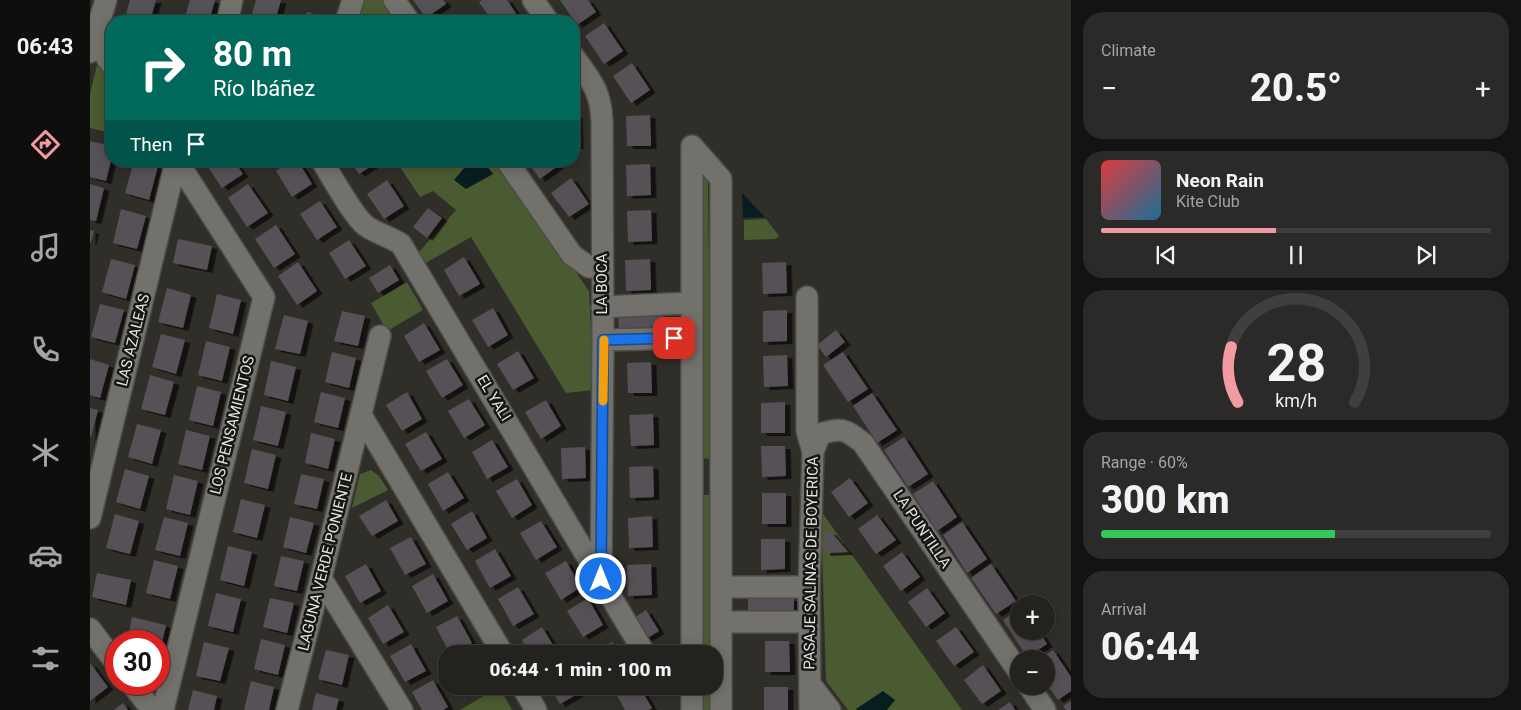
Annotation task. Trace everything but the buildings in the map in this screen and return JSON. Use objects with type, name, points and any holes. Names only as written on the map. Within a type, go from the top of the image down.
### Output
[{"type":"street","points":[[105,58],[92,45],[106,0]]},
{"type":"street","points":[[348,15],[353,0]]},
{"type":"street","points":[[394,0],[405,15]]},
{"type":"street","points":[[533,0],[544,15]]},
{"type":"street","name":"LA BOCA","points":[[580,66],[597,90],[601,102],[603,340],[601,579]]},
{"type":"street","points":[[692,645],[692,146],[721,179],[721,710]]},
{"type":"street","name":"LAS AZALEAS","points":[[90,518],[175,167]]},
{"type":"street","name":"LOS PENSAMIENTOS","points":[[163,710],[264,297],[180,167]]},
{"type":"street","name":"EL YALI","points":[[326,167],[358,218],[367,227],[401,244],[640,645]]},
{"type":"street","points":[[511,167],[572,255],[590,267],[602,266]]},
{"type":"street","name":"PASAJE SALINAS DE BOYERICA","points":[[807,297],[808,431],[813,452],[808,587],[810,710]]},
{"type":"street","points":[[602,307],[691,303]]},
{"type":"street","name":"LAGUNA VERDE PONIENTE","points":[[287,710],[322,578],[380,336]]},
{"type":"street","points":[[603,340],[692,338]]},
{"type":"street","points":[[362,415],[498,645]]},
{"type":"street","name":"LA PUNTILLA","points":[[813,452],[820,434],[835,429],[848,431],[863,443],[1010,659]]},
{"type":"street","points":[[692,474],[721,474]]},
{"type":"street","points":[[322,578],[402,710]]},
{"type":"street","points":[[721,587],[808,587]]},
{"type":"street","points":[[721,622],[809,622]]},
{"type":"street","points":[[90,629],[105,649]]},
{"type":"street","points":[[810,684],[830,710]]},
{"type":"street","points":[[140,695],[152,710]]},
{"type":"street","points":[[527,695],[536,710]]},
{"type":"street","points":[[692,695],[692,710]]},
{"type":"street","points":[[1035,695],[1045,710]]},
{"type":"green space","points":[[361,0],[387,0],[398,15],[357,15]]},
{"type":"green space","points":[[97,65],[105,69],[105,132],[90,128],[90,94]]},
{"type":"green space","points":[[400,167],[503,167],[589,291],[594,390],[566,393],[471,237],[424,264],[419,252],[456,210],[433,191],[420,197]]},
{"type":"green space","points":[[701,174],[708,182],[711,459],[702,458]]},
{"type":"green space","points":[[766,219],[779,236],[775,239],[744,240],[744,220]]},
{"type":"green space","points":[[407,282],[423,310],[387,331],[371,303]]},
{"type":"green space","points":[[371,470],[379,476],[388,490],[352,508],[360,474]]},
{"type":"green space","points":[[703,495],[712,495],[713,645],[704,645]]},
{"type":"green space","points":[[821,511],[962,710],[848,710],[826,681]]},
{"type":"green space","points":[[485,695],[504,695],[512,710],[460,710]]},
{"type":"green space","points":[[704,695],[713,695],[713,710],[704,710]]},
{"type":"water","points":[[465,167],[488,167],[493,174],[466,189],[454,180]]},
{"type":"water","points":[[742,193],[765,217],[743,218]]},
{"type":"water","points":[[883,691],[895,700],[887,710],[856,709]]},
{"type":"slow traffic","points":[[603,401],[604,340]]},
{"type":"route","points":[[601,579],[603,340],[674,338]]}]
